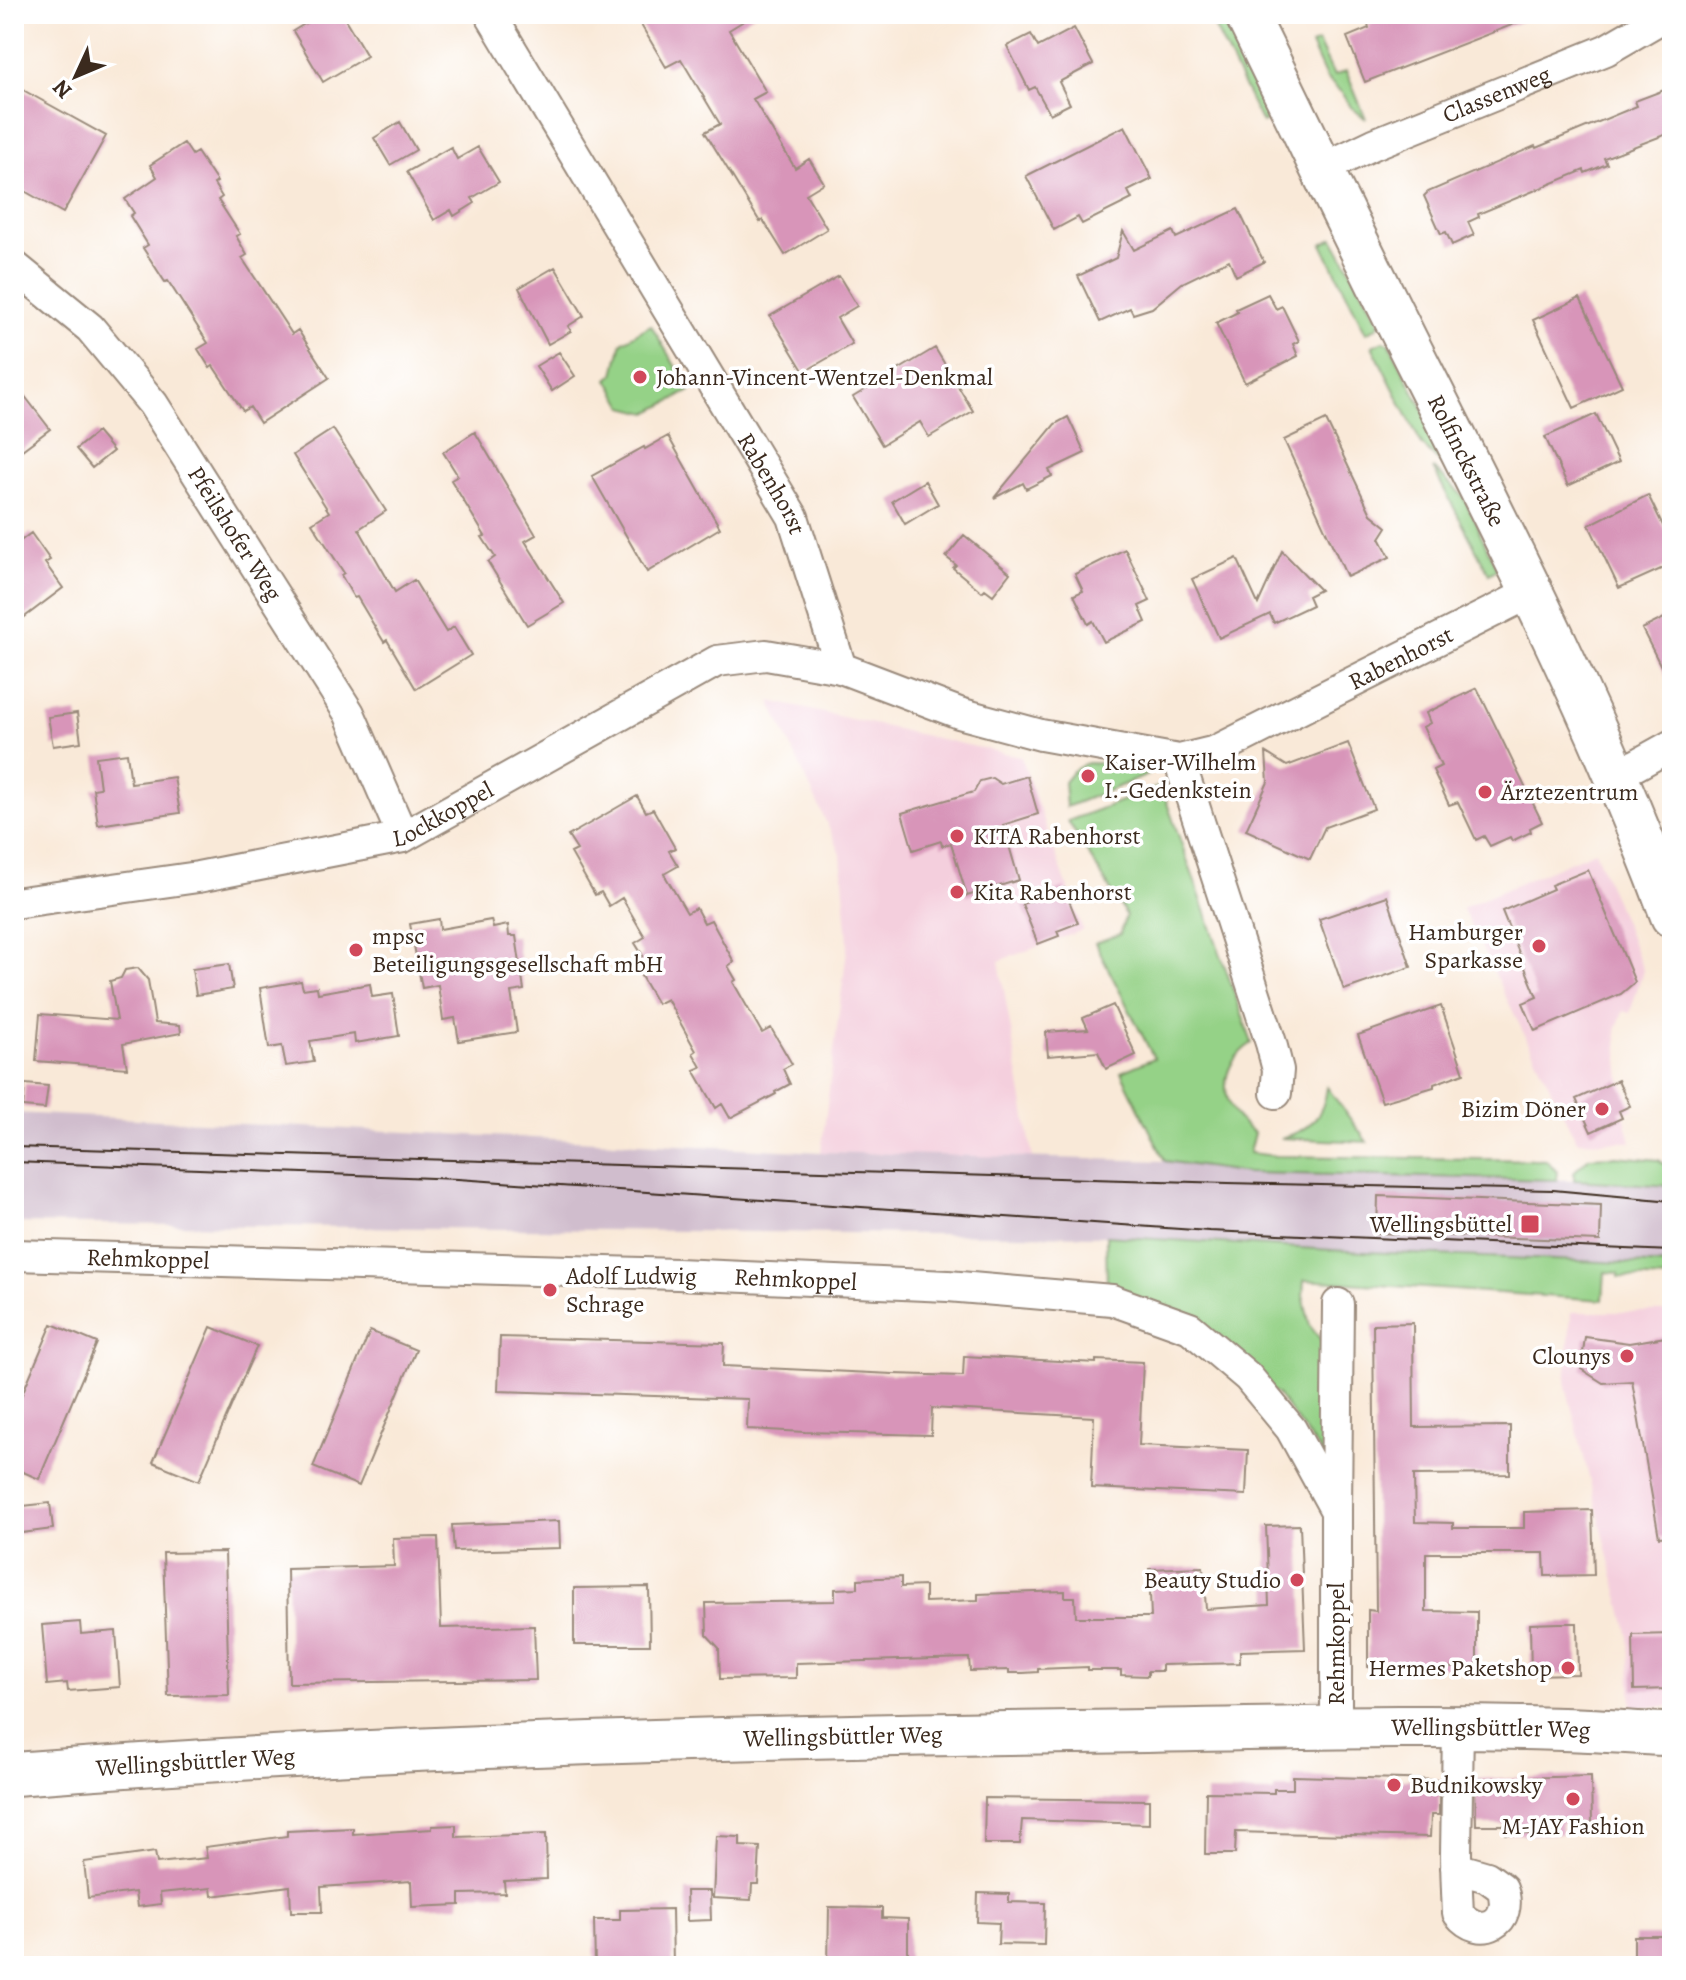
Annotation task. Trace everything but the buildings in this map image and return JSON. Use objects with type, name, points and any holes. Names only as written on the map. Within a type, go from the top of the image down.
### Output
[{"type":"main road","name":"Rolfinckstraße","points":[[1246,14],[1586,705],[1672,916]]},
{"type":"main road","name":"Wellingsbüttler Weg","points":[[14,1774],[266,1756],[495,1746],[949,1734],[1458,1728],[1672,1734]]},
{"type":"street","name":"Rabenhorst","points":[[490,14],[793,517],[841,668],[959,713],[1041,735],[1179,760],[1216,751],[1532,592]]},
{"type":"street","name":"Classenweg","points":[[1322,169],[1374,144],[1606,50],[1668,14]]},
{"type":"street","name":"Pfeilshofer Weg","points":[[14,266],[90,328],[153,404],[349,713],[403,837]]},
{"type":"street","name":"Lockkoppel","points":[[14,903],[198,877],[403,837],[717,661],[766,655],[841,668]]},
{"type":"street","points":[[1615,773],[1672,745]]},
{"type":"street","points":[[1179,760],[1271,1043],[1278,1070],[1276,1093]]},
{"type":"street","name":"Rehmkoppel","points":[[14,1255],[677,1274],[948,1286],[1112,1300],[1190,1328],[1248,1377],[1291,1429],[1336,1511]]},
{"type":"street","name":"Rehmkoppel","points":[[1336,1730],[1338,1304]]},
{"type":"street","points":[[1456,1868],[1458,1728]]},
{"type":"shaded area","name":"Kita Rabenhorst","points":[[770,701],[1021,757],[1083,930],[999,961],[1033,1159],[821,1152],[848,942],[841,854]]},
{"type":"shaded area","points":[[1595,851],[1643,970],[1630,1013],[1623,1011],[1616,1030],[1621,1079],[1634,1109],[1624,1114],[1631,1142],[1577,1141],[1462,908]]},
{"type":"shaded area","points":[[14,1113],[821,1152],[1165,1161],[1247,1173],[1672,1185],[1672,1265],[1365,1252],[1106,1236],[14,1223]]},
{"type":"shaded area","points":[[1571,1312],[1672,1312],[1672,1706],[1632,1707],[1629,1636],[1566,1386]]},
{"type":"green space","points":[[1208,14],[1228,14],[1277,112],[1273,118],[1262,123]]},
{"type":"green space","points":[[1318,42],[1334,76],[1346,71],[1366,119],[1326,78],[1311,45]]},
{"type":"green space","points":[[1333,238],[1380,323],[1366,333],[1322,244]]},
{"type":"green space","points":[[651,325],[690,391],[648,413],[624,407],[608,379],[614,374],[622,342]]},
{"type":"green space","points":[[1383,341],[1389,343],[1462,484],[1422,445],[1372,346]]},
{"type":"green space","points":[[1433,468],[1463,496],[1497,569],[1489,574]]},
{"type":"green space","points":[[1087,763],[1119,765],[1148,775],[1066,807],[1064,782],[1073,771]]},
{"type":"green space","points":[[1161,786],[1252,1043],[1232,1064],[1226,1088],[1234,1112],[1254,1133],[1249,1153],[1546,1160],[1557,1172],[1557,1180],[1247,1173],[1165,1161],[1121,1072],[1154,1058],[1095,943],[1120,934],[1126,915],[1068,821]]},
{"type":"green space","points":[[1327,1087],[1367,1142],[1281,1138],[1300,1131],[1313,1121],[1319,1114]]},
{"type":"green space","points":[[1589,1157],[1659,1160],[1671,1170],[1672,1186],[1574,1180],[1574,1172]]},
{"type":"green space","points":[[1106,1236],[1365,1252],[1672,1265],[1672,1279],[1619,1277],[1619,1273],[1605,1272],[1603,1300],[1304,1280],[1303,1295],[1310,1326],[1329,1350],[1329,1463],[1277,1394],[1107,1286]]},
{"type":"tram line","points":[[14,1147],[1553,1190],[1672,1201]]},
{"type":"tram line","points":[[14,1162],[458,1179],[1209,1231],[1672,1251]]},
{"type":"place","name":"Johann-Vincent-Wentzel-Denkmal","points":[[640,377]]},
{"type":"place","name":"Kaiser-Wilhelm I.-Gedenkstein","points":[[1088,776]]},
{"type":"place","name":"Ärztezentrum","points":[[1485,792]]},
{"type":"place","name":"KITA Rabenhorst","points":[[957,836]]},
{"type":"place","name":"Kita Rabenhorst","points":[[957,892]]},
{"type":"place","name":"Hamburger Sparkasse","points":[[1539,946]]},
{"type":"place","name":"mpsc Beteiligungsgesellschaft mbH","points":[[356,950]]},
{"type":"place","name":"Bizim Döner","points":[[1602,1109]]},
{"type":"place","name":"Wellingsbüttel","points":[[1530,1224]]},
{"type":"place","name":"Adolf Ludwig Schrage","points":[[550,1290]]},
{"type":"place","name":"Clounys","points":[[1627,1356]]},
{"type":"place","name":"Beauty Studio","points":[[1297,1580]]},
{"type":"place","name":"Hermes Paketshop","points":[[1568,1668]]},
{"type":"place","name":"Budnikowsky","points":[[1394,1785]]},
{"type":"place","name":"M-JAY Fashion","points":[[1573,1799]]}]
